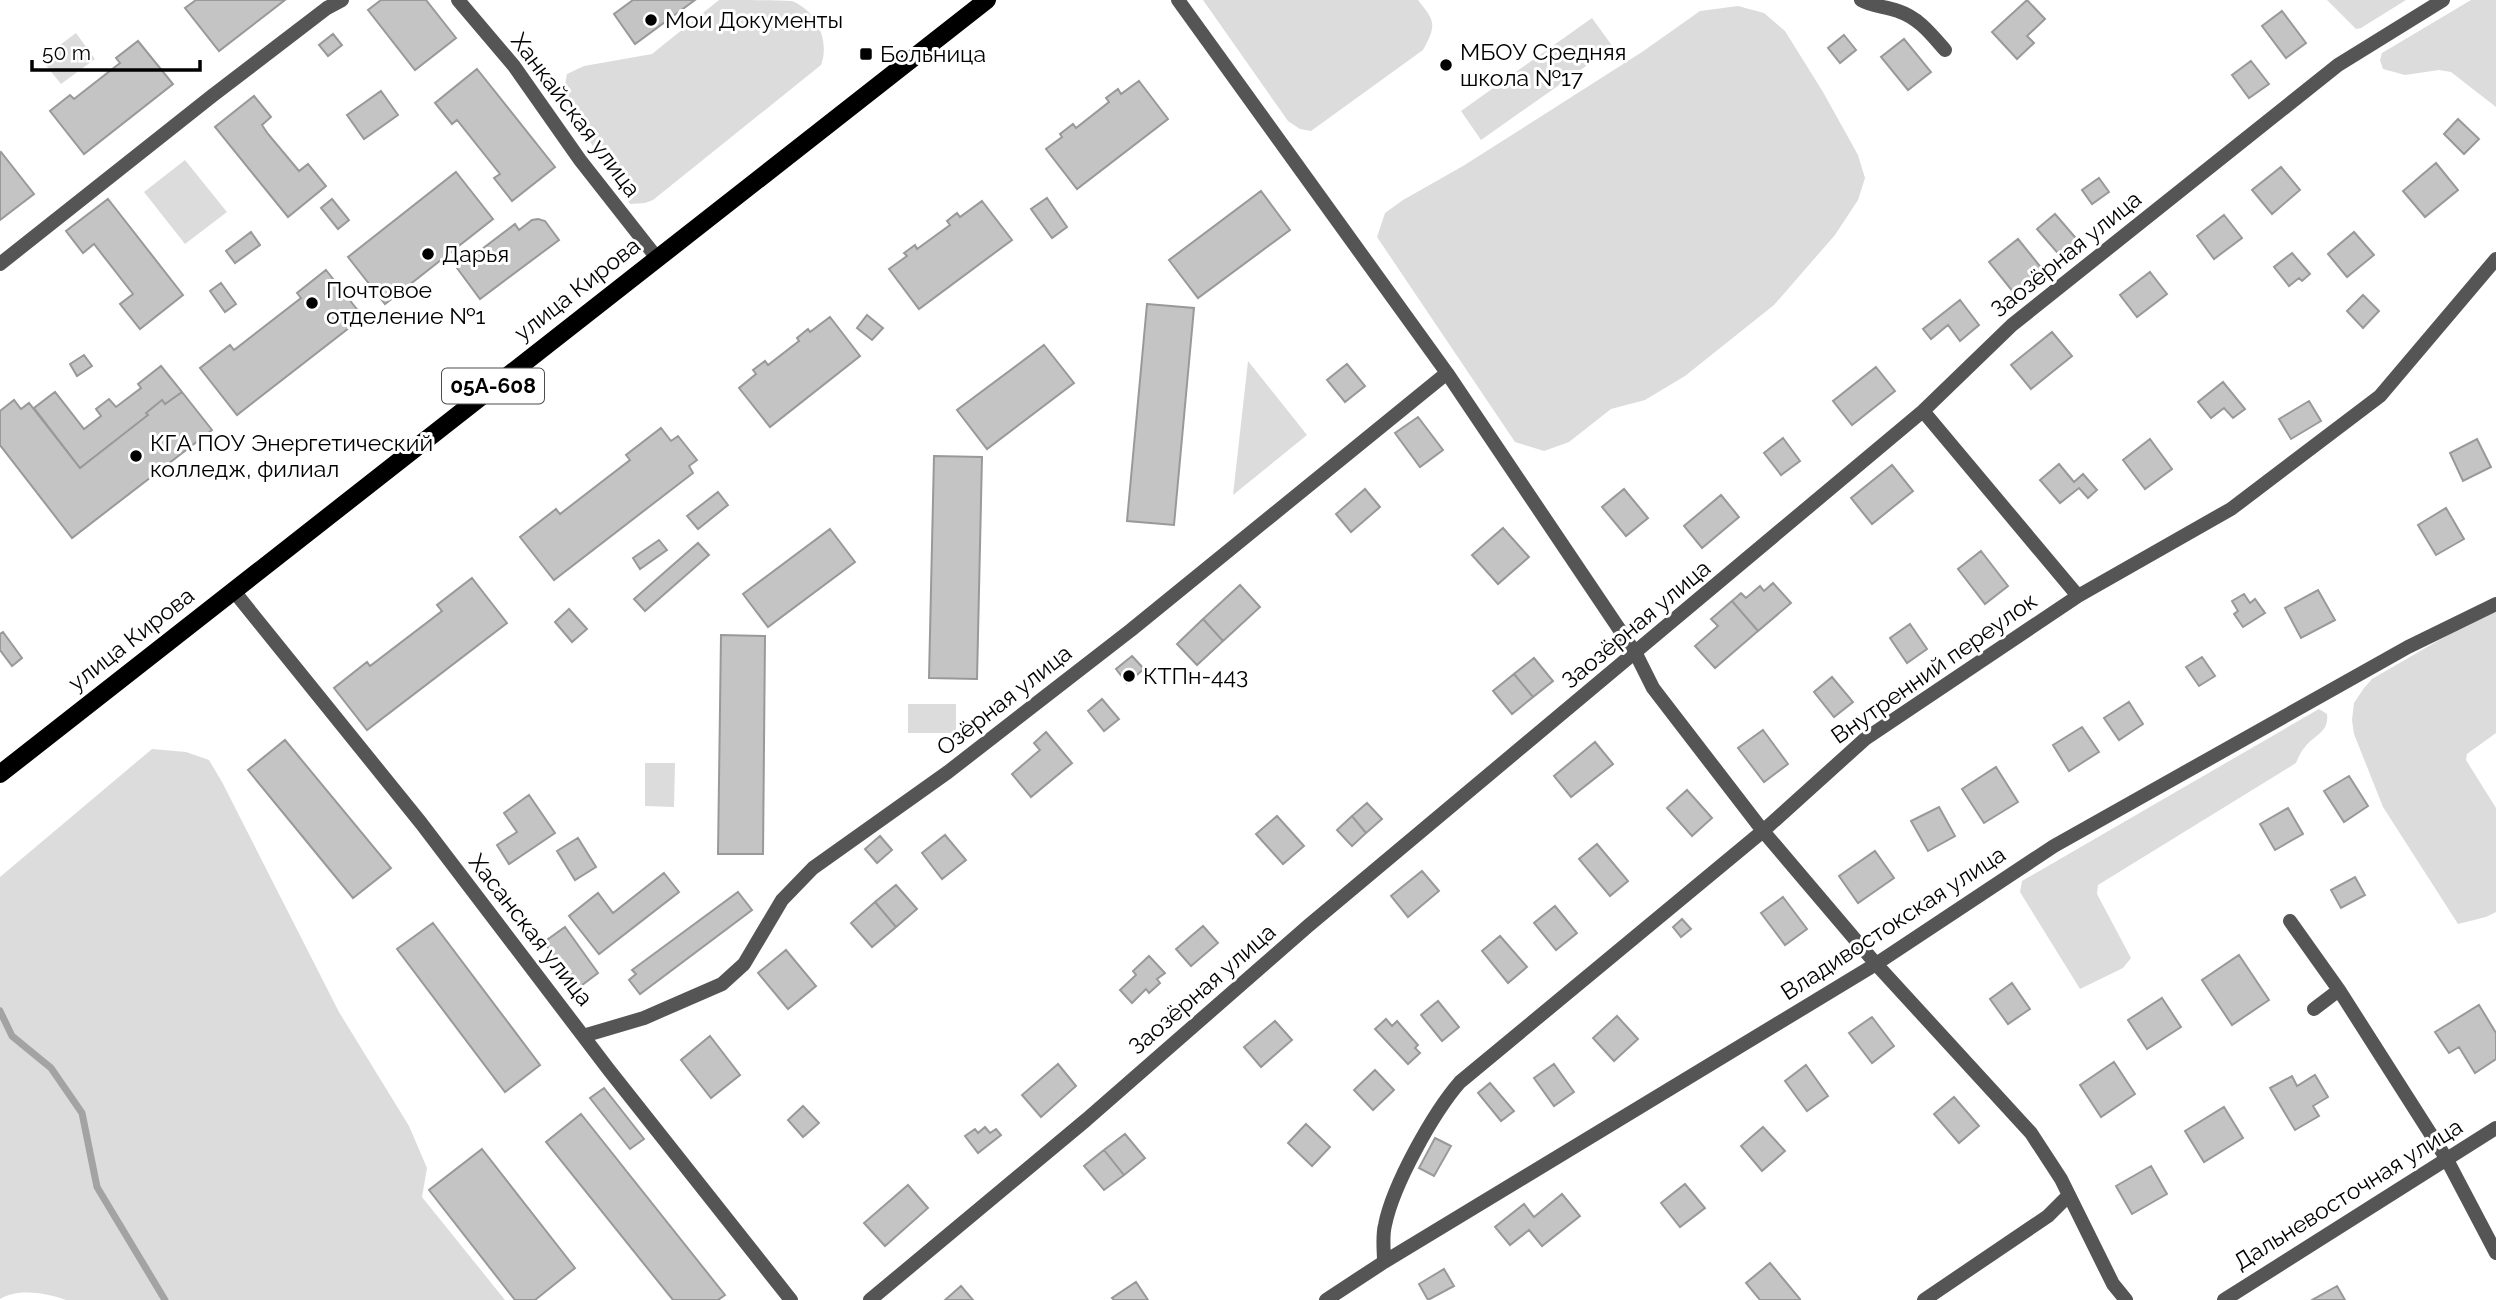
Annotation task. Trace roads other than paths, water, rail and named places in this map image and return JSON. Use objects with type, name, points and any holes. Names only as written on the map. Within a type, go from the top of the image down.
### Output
[{"type":"main road","name":"улица Кирова","points":[[0,774],[987,0]]},
{"type":"street","points":[[0,264],[246,70],[327,8],[342,0]]},
{"type":"street","name":"Ханкайская улица","points":[[458,0],[514,66],[580,160],[657,258]]},
{"type":"street","points":[[1178,0],[1447,373],[1636,654],[1653,688],[1763,831],[1876,964],[2031,1133],[2061,1179],[2113,1284],[2126,1300]]},
{"type":"street","points":[[1861,0],[1869,5],[1898,10],[1919,21],[1945,50]]},
{"type":"street","name":"Заозёрная улица","points":[[870,1300],[1086,1120],[1308,926],[1923,411],[2012,325],[2327,73],[2443,0]]},
{"type":"street","name":"Внутренний переулок","points":[[1384,1262],[1384,1227],[1394,1193],[1446,1098],[1460,1082],[1763,831],[1865,739],[2078,596],[2231,509],[2380,396],[2496,259]]},
{"type":"street","name":"Озёрная улица","points":[[583,1036],[644,1018],[722,984],[744,964],[782,900],[813,868],[948,772],[1131,631],[1447,373]]},
{"type":"street","points":[[1923,411],[2078,596]]},
{"type":"street","name":"Хасанская улица","points":[[233,590],[421,823],[583,1036],[791,1300]]},
{"type":"street","name":"Владивостокская улица","points":[[1326,1300],[1384,1262],[1876,964],[2054,846],[2408,646],[2496,604]]},
{"type":"street","points":[[2290,922],[2339,990],[2446,1158],[2496,1252]]},
{"type":"street","points":[[2314,1009],[2339,990]]},
{"type":"street","name":"Дальневосточная улица","points":[[2224,1300],[2496,1128]]},
{"type":"street","points":[[1924,1300],[2048,1216],[2069,1195]]},
{"type":"waterway","points":[[0,1011],[12,1036],[51,1068],[82,1113],[97,1187],[165,1300]]},
{"type":"place","name":"Мои Документы","points":[[651,20]]},
{"type":"place","name":"Больница","points":[[866,54]]},
{"type":"place","name":"МБОУ Средняя школа №17","points":[[1446,65]]},
{"type":"place","name":"Дарья","points":[[428,254]]},
{"type":"place","name":"Почтовое отделение №1","points":[[312,303]]},
{"type":"place","name":"КГА ПОУ Энергетический колледж, филиал","points":[[136,456]]},
{"type":"place","name":"КТПн-443","points":[[1129,676]]}]
